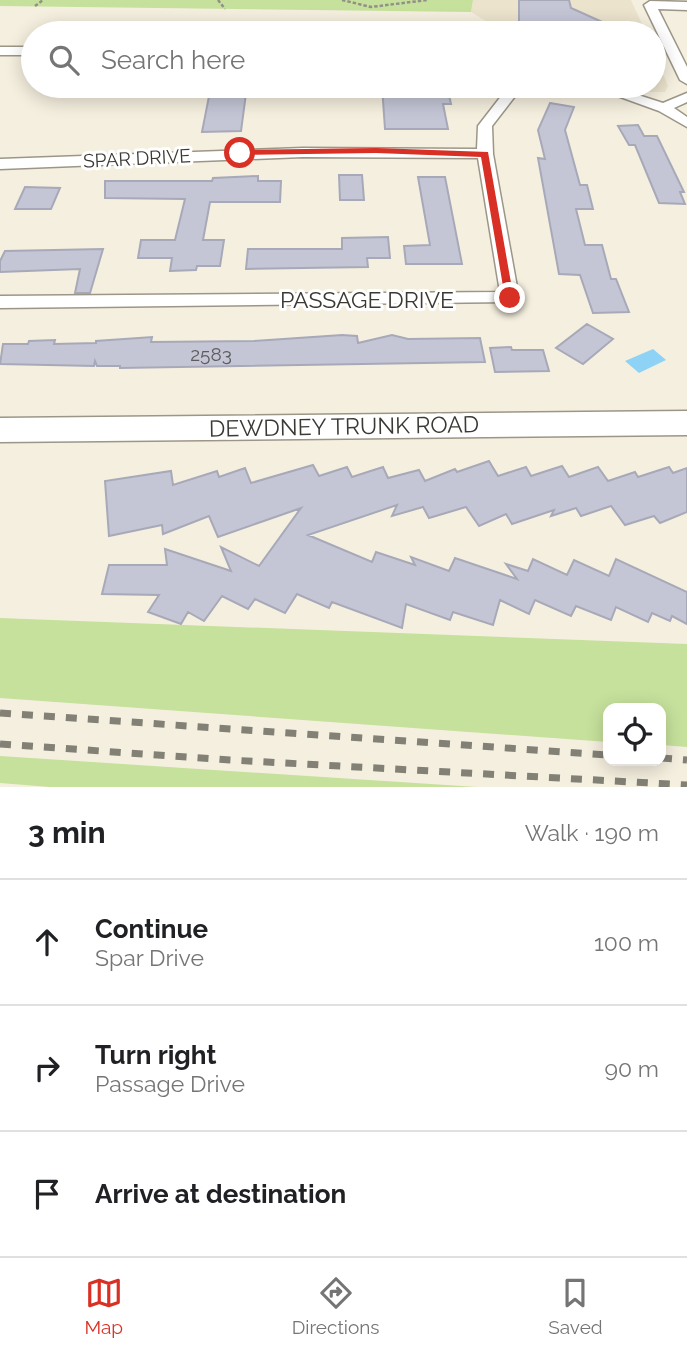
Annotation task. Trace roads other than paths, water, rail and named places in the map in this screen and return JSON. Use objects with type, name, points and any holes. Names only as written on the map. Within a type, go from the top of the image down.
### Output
[{"type":"main road","name":"DEWDNEY TRUNK ROAD","points":[[0,430],[687,423]]},
{"type":"street","points":[[658,21],[650,5],[687,6]]},
{"type":"street","points":[[666,37],[687,80]]},
{"type":"street","points":[[0,51],[21,51]]},
{"type":"street","points":[[664,108],[687,97]]},
{"type":"street","name":"PASSAGE DRIVE","points":[[0,302],[510,298],[485,154],[485,126],[507,98]]},
{"type":"street","points":[[634,98],[664,108],[687,122]]},
{"type":"street","name":"SPAR DRIVE","points":[[0,164],[240,153],[376,151],[485,154]]},
{"type":"water","points":[[653,349],[666,360],[639,373],[625,361]]},
{"type":"railway","points":[[0,713],[603,755]]},
{"type":"railway","points":[[0,744],[230,760],[687,785]]},
{"type":"railway","points":[[666,758],[687,760]]}]
